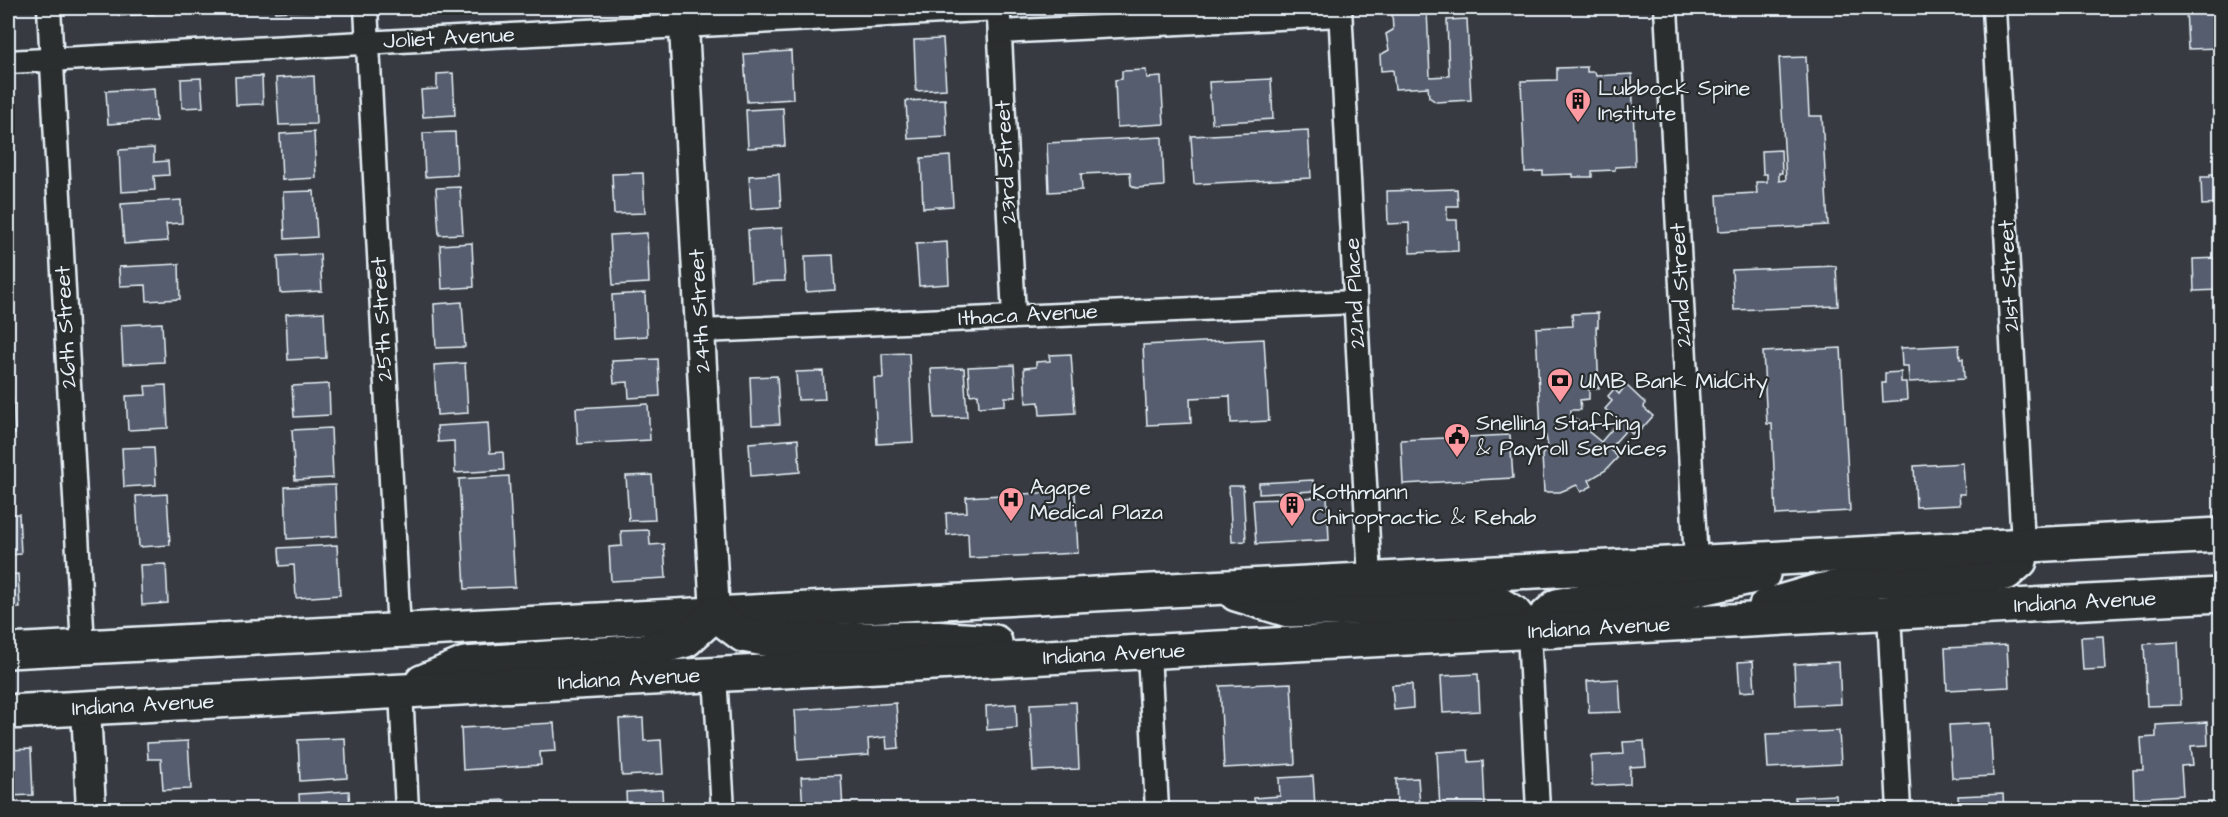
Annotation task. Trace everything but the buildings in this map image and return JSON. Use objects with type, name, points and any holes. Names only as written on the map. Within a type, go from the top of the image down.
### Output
[{"type":"main road","points":[[8,651],[2220,534]]},
{"type":"main road","points":[[1713,622],[1818,591],[1878,580],[1969,579],[2006,573],[2020,561],[2023,545]]},
{"type":"main road","points":[[1216,588],[1288,610],[1499,604],[1514,612],[1529,632],[1557,606],[1608,596],[1689,591],[1846,554]]},
{"type":"main road","name":"Indiana Avenue","points":[[8,712],[2220,595]]},
{"type":"main road","points":[[716,614],[743,635],[775,641],[931,638],[1149,652]]},
{"type":"main road","points":[[401,691],[465,664],[645,651],[686,640],[716,614]]},
{"type":"street","name":"26th Street","points":[[49,8],[82,647]]},
{"type":"street","name":"25th Street","points":[[366,8],[399,631]]},
{"type":"street","name":"Joliet Avenue","points":[[8,62],[368,42],[684,16],[999,8]]},
{"type":"street","name":"23rd Street","points":[[999,8],[1014,316]]},
{"type":"street","name":"22nd Street","points":[[1666,8],[1696,562]]},
{"type":"street","name":"21st Street","points":[[1994,8],[2023,545]]},
{"type":"street","points":[[1000,32],[1340,11]]},
{"type":"street","name":"22nd Place","points":[[1340,11],[1370,579]]},
{"type":"street","name":"24th Street","points":[[684,16],[716,614]]},
{"type":"street","name":"Ithaca Avenue","points":[[701,330],[1355,302]]},
{"type":"street","points":[[1888,613],[1899,810]]},
{"type":"street","points":[[1529,632],[1538,810]]},
{"type":"street","points":[[1149,652],[1157,810]]},
{"type":"street","points":[[715,675],[723,810]]},
{"type":"street","points":[[401,691],[407,810]]},
{"type":"street","points":[[86,708],[91,810]]},
{"type":"place","name":"Lubbock Spine Institute","points":[[1578,124]]},
{"type":"place","name":"UMB Bank MidCity","points":[[1560,404]]},
{"type":"place","name":"Snelling Staffing & Payroll Services","points":[[1457,459]]},
{"type":"place","name":"Agape Medical Plaza","points":[[1011,523]]},
{"type":"place","name":"Kothmann Chiropractic & Rehab","points":[[1292,528]]}]
